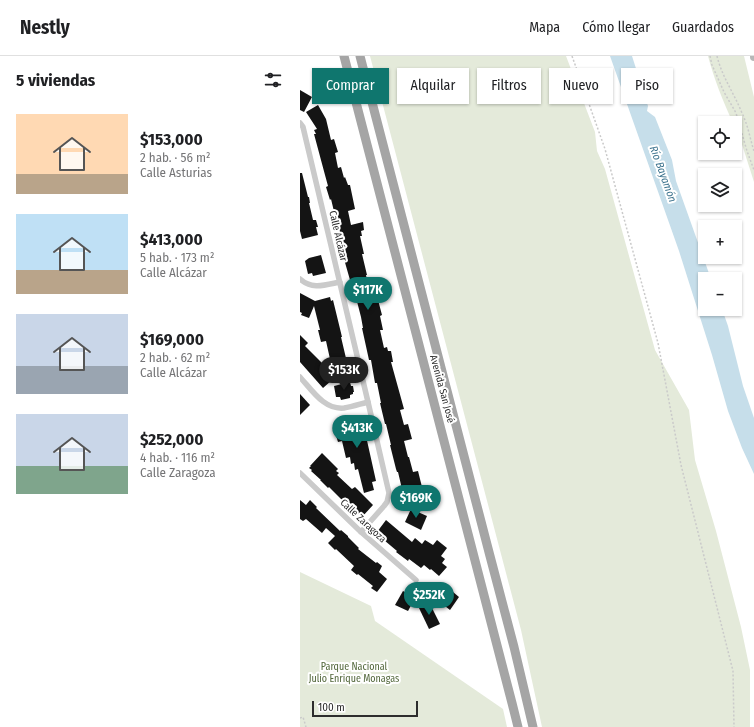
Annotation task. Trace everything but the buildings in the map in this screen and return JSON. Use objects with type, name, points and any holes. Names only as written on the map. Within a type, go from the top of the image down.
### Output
[{"type":"main road","name":"Avenida San José","points":[[344,56],[518,727]]},
{"type":"main road","name":"Avenida San José","points":[[360,56],[518,662],[533,727]]},
{"type":"street","name":"Calle Alcázar","points":[[300,123],[303,127],[389,493],[388,499],[384,506],[360,532]]},
{"type":"street","points":[[300,279],[315,286],[340,282]]},
{"type":"street","points":[[300,377],[322,401],[332,407],[343,408],[368,402]]},
{"type":"street","name":"Calle Zaragoza","points":[[300,473],[360,532],[416,580]]},
{"type":"path","points":[[572,56],[605,149],[658,343],[681,465],[733,671],[734,727]]},
{"type":"path","points":[[710,56],[712,65],[724,92],[736,113],[754,170]]},
{"type":"path","points":[[717,56],[722,73],[743,114],[754,151]]},
{"type":"path","points":[[300,718],[303,717],[306,727]]},
{"type":"green space","points":[[370,56],[566,56],[571,68],[549,68],[549,104],[584,104],[595,132],[597,151],[605,169],[655,350],[689,410],[695,460],[716,531],[741,627],[750,670],[750,727],[542,727],[521,630],[383,104],[389,104],[389,68],[373,68]]},
{"type":"green space","points":[[708,56],[744,56],[754,97],[754,182],[742,144],[742,116],[730,116]]},
{"type":"green space","name":"Parque Nacional Julio Enrique Monagas","points":[[300,572],[371,606],[375,621],[503,709],[507,727],[300,727]]},
{"type":"water","points":[[610,56],[632,56],[636,68],[621,68],[621,87]]},
{"type":"water","name":"Río Bayamón","points":[[627,104],[647,104],[647,111],[655,117],[672,160],[676,181],[698,243],[698,264],[706,264],[708,272],[698,272],[698,311],[679,251]]},
{"type":"water","points":[[700,316],[724,316],[743,386],[754,418],[754,474],[728,411]]}]
